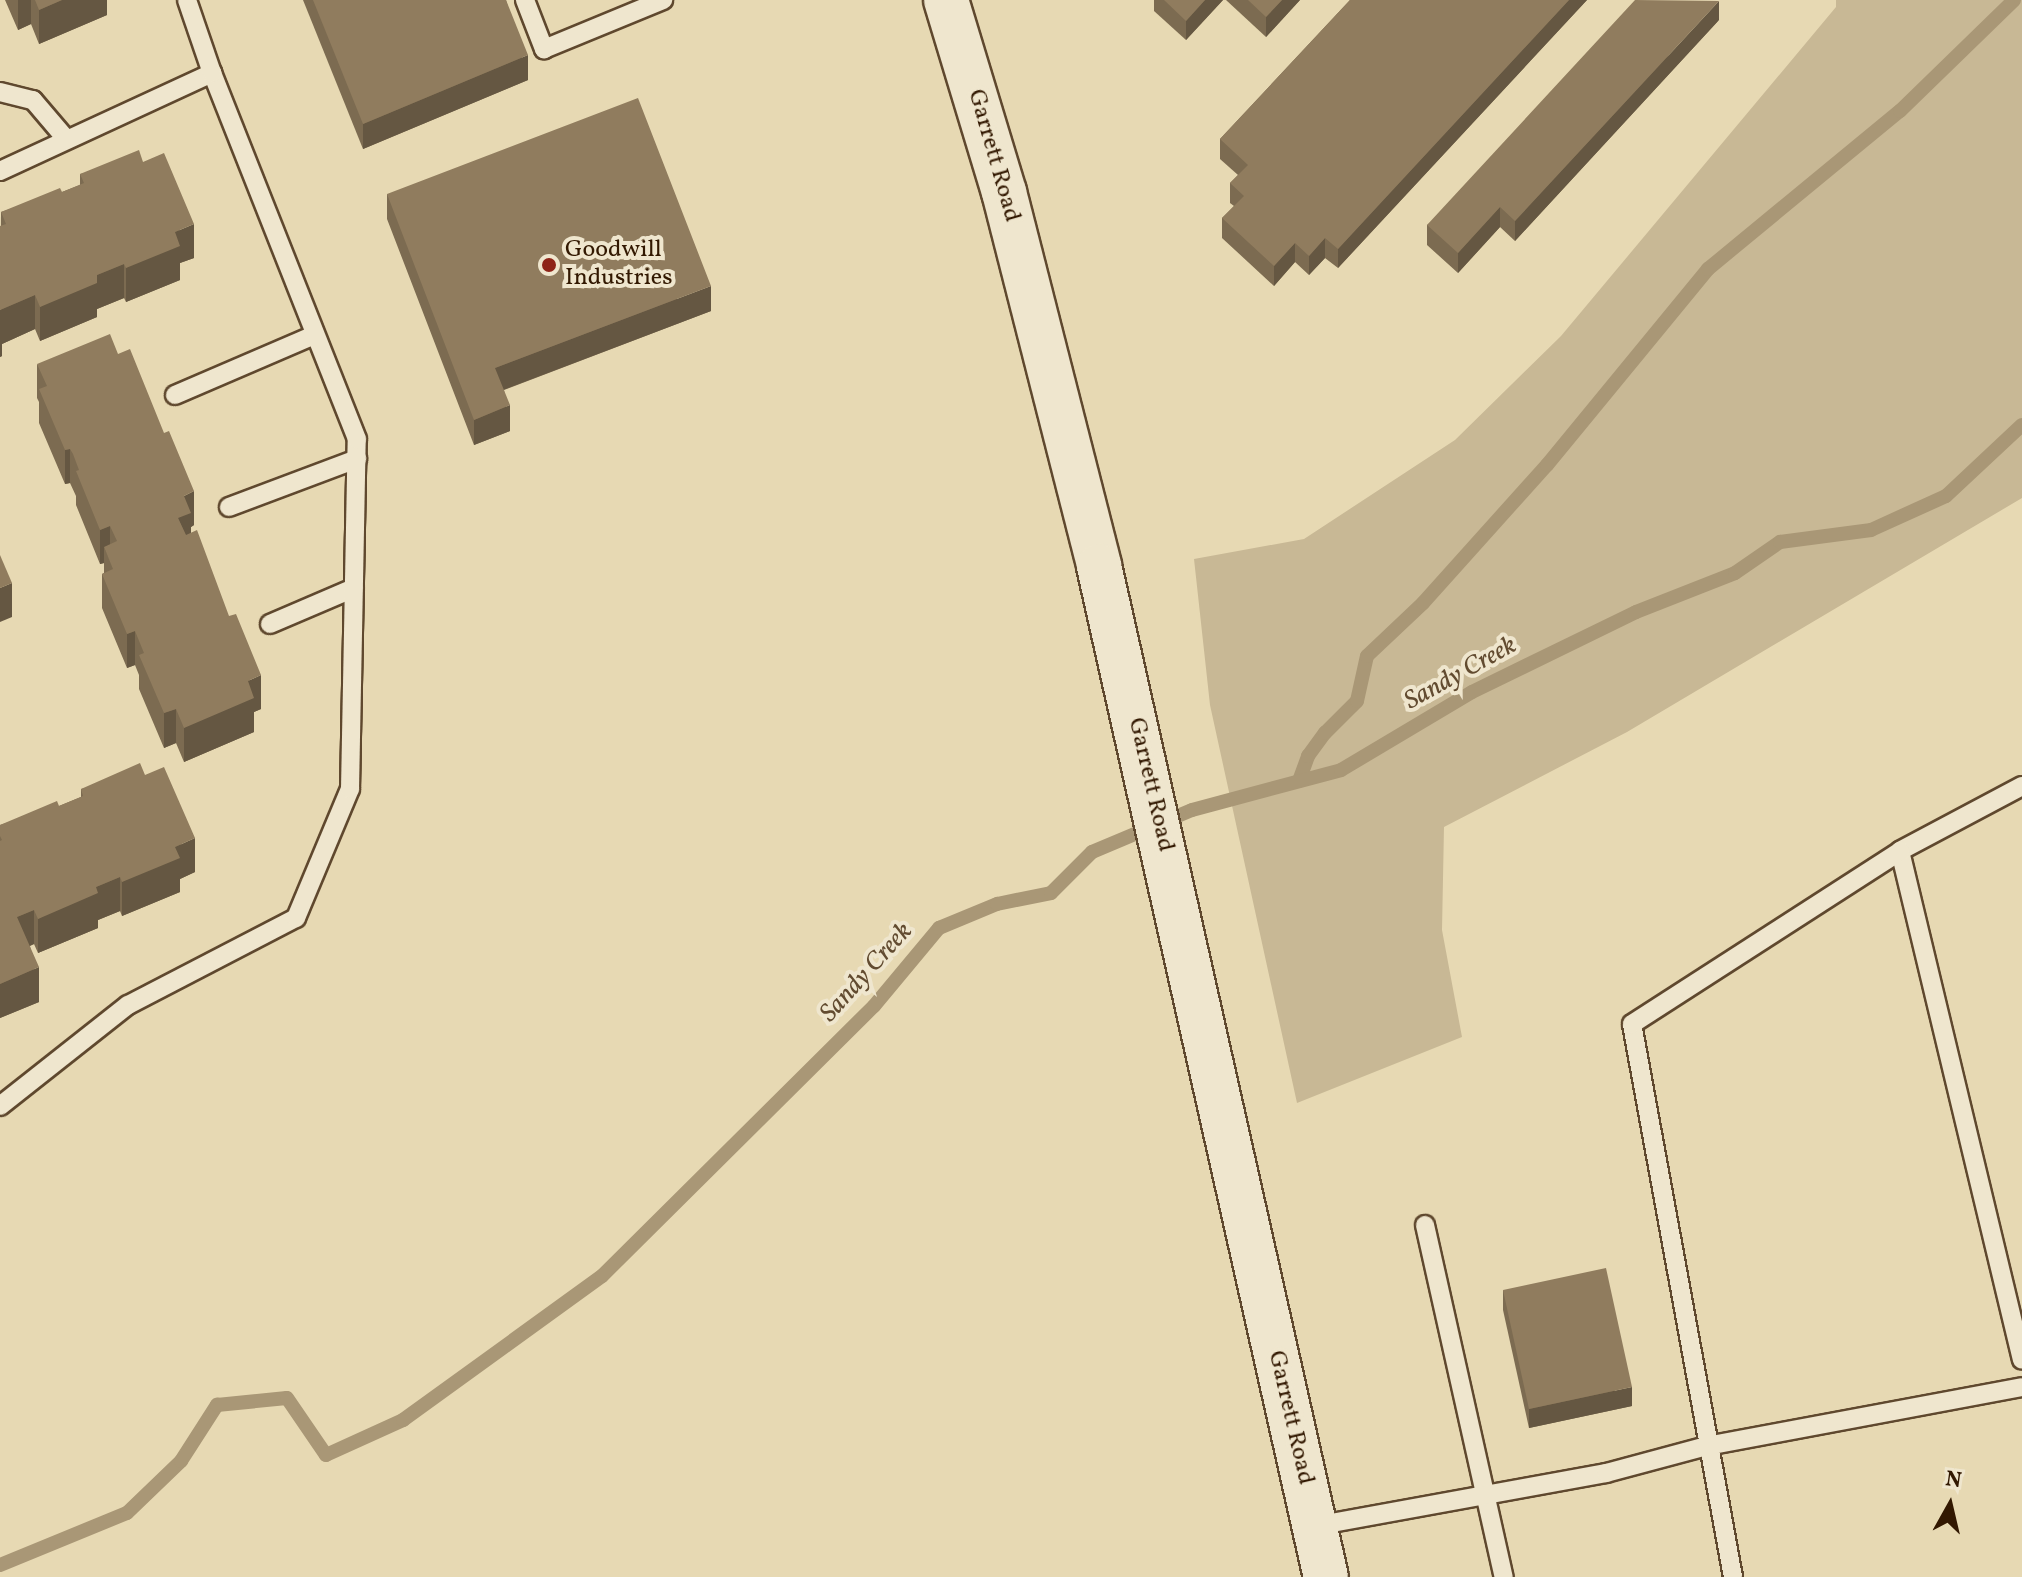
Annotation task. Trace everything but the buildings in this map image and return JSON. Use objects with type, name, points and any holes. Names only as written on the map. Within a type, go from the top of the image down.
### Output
[{"type":"street","name":"Garrett Road","points":[[946,0],[1004,192],[1139,731],[1326,1577]]},
{"type":"lane","points":[[0,1106],[128,1005],[296,918],[350,789],[357,439],[212,73],[187,0]]},
{"type":"lane","points":[[525,0],[544,49],[663,0]]},
{"type":"lane","points":[[0,171],[212,73]]},
{"type":"lane","points":[[0,92],[33,100],[67,140]]},
{"type":"lane","points":[[175,395],[314,335]]},
{"type":"lane","points":[[229,507],[357,459]]},
{"type":"lane","points":[[270,624],[354,588]]},
{"type":"lane","points":[[1733,1577],[1632,1024],[1900,851],[2022,786]]},
{"type":"lane","points":[[1900,851],[2022,1360]]},
{"type":"lane","points":[[1425,1225],[1504,1577]]},
{"type":"lane","points":[[1315,1526],[1606,1473],[1707,1446],[2022,1387]]},
{"type":"shaded area","points":[[1836,0],[2022,0],[2022,498],[1627,732],[1444,827],[1442,930],[1462,1037],[1297,1103],[1210,705],[1194,559],[1304,539],[1455,440],[1561,336],[1836,7]]},
{"type":"waterway","points":[[1299,781],[1308,756],[1325,733],[1357,701],[1367,656],[1423,603],[1547,465],[1708,269],[1900,111],[2014,0]]},
{"type":"waterway","name":"Sandy Creek","points":[[0,1565],[127,1513],[181,1461],[217,1405],[287,1398],[326,1455],[403,1420],[602,1276],[874,1006],[939,928],[997,904],[1051,893],[1092,852],[1192,810],[1341,770],[1472,692],[1636,612],[1735,573],[1780,542],[1871,530],[1946,496],[2022,425]]},
{"type":"place","name":"Goodwill Industries","points":[[549,265]]}]
